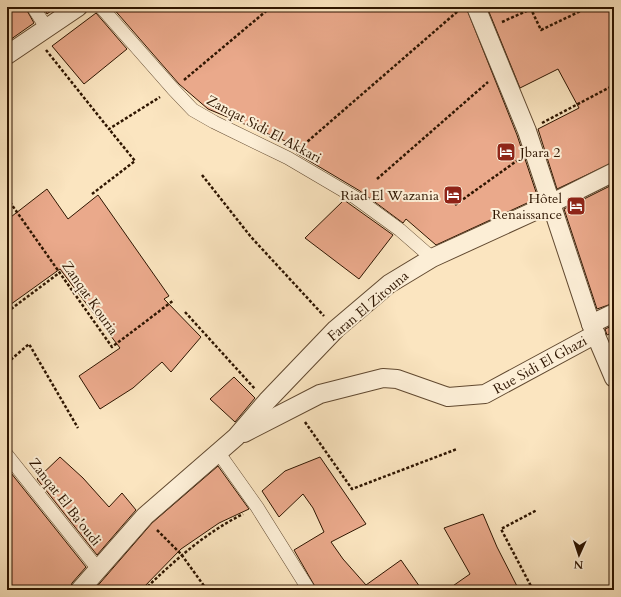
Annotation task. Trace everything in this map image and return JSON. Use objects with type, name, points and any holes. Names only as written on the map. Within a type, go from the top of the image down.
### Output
[{"type":"street","points":[[33,7],[41,32]]},
{"type":"street","points":[[7,55],[78,7]]},
{"type":"street","name":"Zanqat Sidi El Akkari","points":[[101,7],[172,89],[193,110],[214,122],[288,158],[356,198],[400,230],[432,258]]},
{"type":"street","points":[[476,7],[527,131],[550,204],[593,329],[614,378]]},
{"type":"street","name":"Faran El Zitouna","points":[[236,437],[336,329],[389,284],[432,258],[550,204],[614,172]]},
{"type":"street","name":"Rue Sidi El Ghazi","points":[[236,437],[320,394],[383,378],[397,379],[448,396],[485,394],[593,329],[614,313]]},
{"type":"street","points":[[80,590],[145,516],[236,437]]},
{"type":"street","points":[[218,452],[257,507],[309,590]]},
{"type":"street","name":"Zanqat El Ba'oudi","points":[[7,455],[98,569]]},
{"type":"path","points":[[109,128],[172,89],[271,7]]},
{"type":"path","points":[[288,158],[463,7]]},
{"type":"path","points":[[485,30],[530,9],[541,30],[589,7]]},
{"type":"path","points":[[41,32],[109,128],[135,161],[92,194]]},
{"type":"path","points":[[377,179],[502,70]]},
{"type":"path","points":[[527,131],[614,85]]},
{"type":"path","points":[[455,205],[533,150]]},
{"type":"path","points":[[202,175],[251,237],[336,329]]},
{"type":"path","name":"Zanqat Kouria","points":[[7,198],[112,346],[174,300]]},
{"type":"path","points":[[7,312],[59,273]]},
{"type":"path","points":[[185,312],[267,402]]},
{"type":"path","points":[[7,363],[29,344],[78,428]]},
{"type":"path","points":[[294,407],[352,490],[457,449]]},
{"type":"path","points":[[144,590],[181,554],[234,518],[257,507]]},
{"type":"path","points":[[533,590],[501,529],[537,510]]},
{"type":"path","points":[[145,516],[181,554],[207,590]]},
{"type":"path","points":[[612,572],[614,576]]},
{"type":"building","points":[[7,7],[25,7],[34,23],[7,42]]},
{"type":"building","points":[[43,7],[56,7],[47,14]]},
{"type":"building","points":[[112,7],[466,7],[517,135],[538,198],[436,245],[406,219],[403,223],[360,191],[296,153],[302,148],[208,109],[179,84]]},
{"type":"building","points":[[487,7],[614,7],[614,162],[557,189],[538,129],[579,108],[558,69],[520,88]]},
{"type":"building","points":[[96,13],[127,49],[84,84],[52,46]]},
{"type":"building","points":[[614,184],[614,303],[597,309],[564,209]]},
{"type":"building","points":[[47,189],[68,219],[98,195],[169,296],[164,299],[201,337],[171,372],[162,362],[133,388],[100,409],[79,376],[120,348],[60,269],[7,307],[7,220]]},
{"type":"building","points":[[344,200],[393,235],[359,279],[305,238]]},
{"type":"building","points":[[614,325],[614,332],[607,335],[605,329]]},
{"type":"building","points":[[234,377],[255,398],[235,422],[210,399]]},
{"type":"building","points":[[60,457],[83,478],[109,507],[122,493],[136,510],[97,555],[37,479]]},
{"type":"building","points":[[320,457],[366,524],[331,542],[343,559],[366,585],[401,560],[422,590],[317,590],[294,550],[324,532],[313,508],[303,494],[279,517],[262,491],[285,471]]},
{"type":"building","points":[[218,466],[249,509],[219,523],[181,549],[141,590],[94,590],[152,523]]},
{"type":"building","points":[[7,468],[86,567],[72,583],[70,590],[7,590]]},
{"type":"building","points":[[483,514],[497,547],[519,590],[447,590],[470,574],[444,528]]},
{"type":"place","name":"Jbara 2","points":[[506,152]]},
{"type":"place","name":"Riad El Wazania","points":[[453,195]]},
{"type":"place","name":"Hôtel Renaissance","points":[[576,206]]}]
